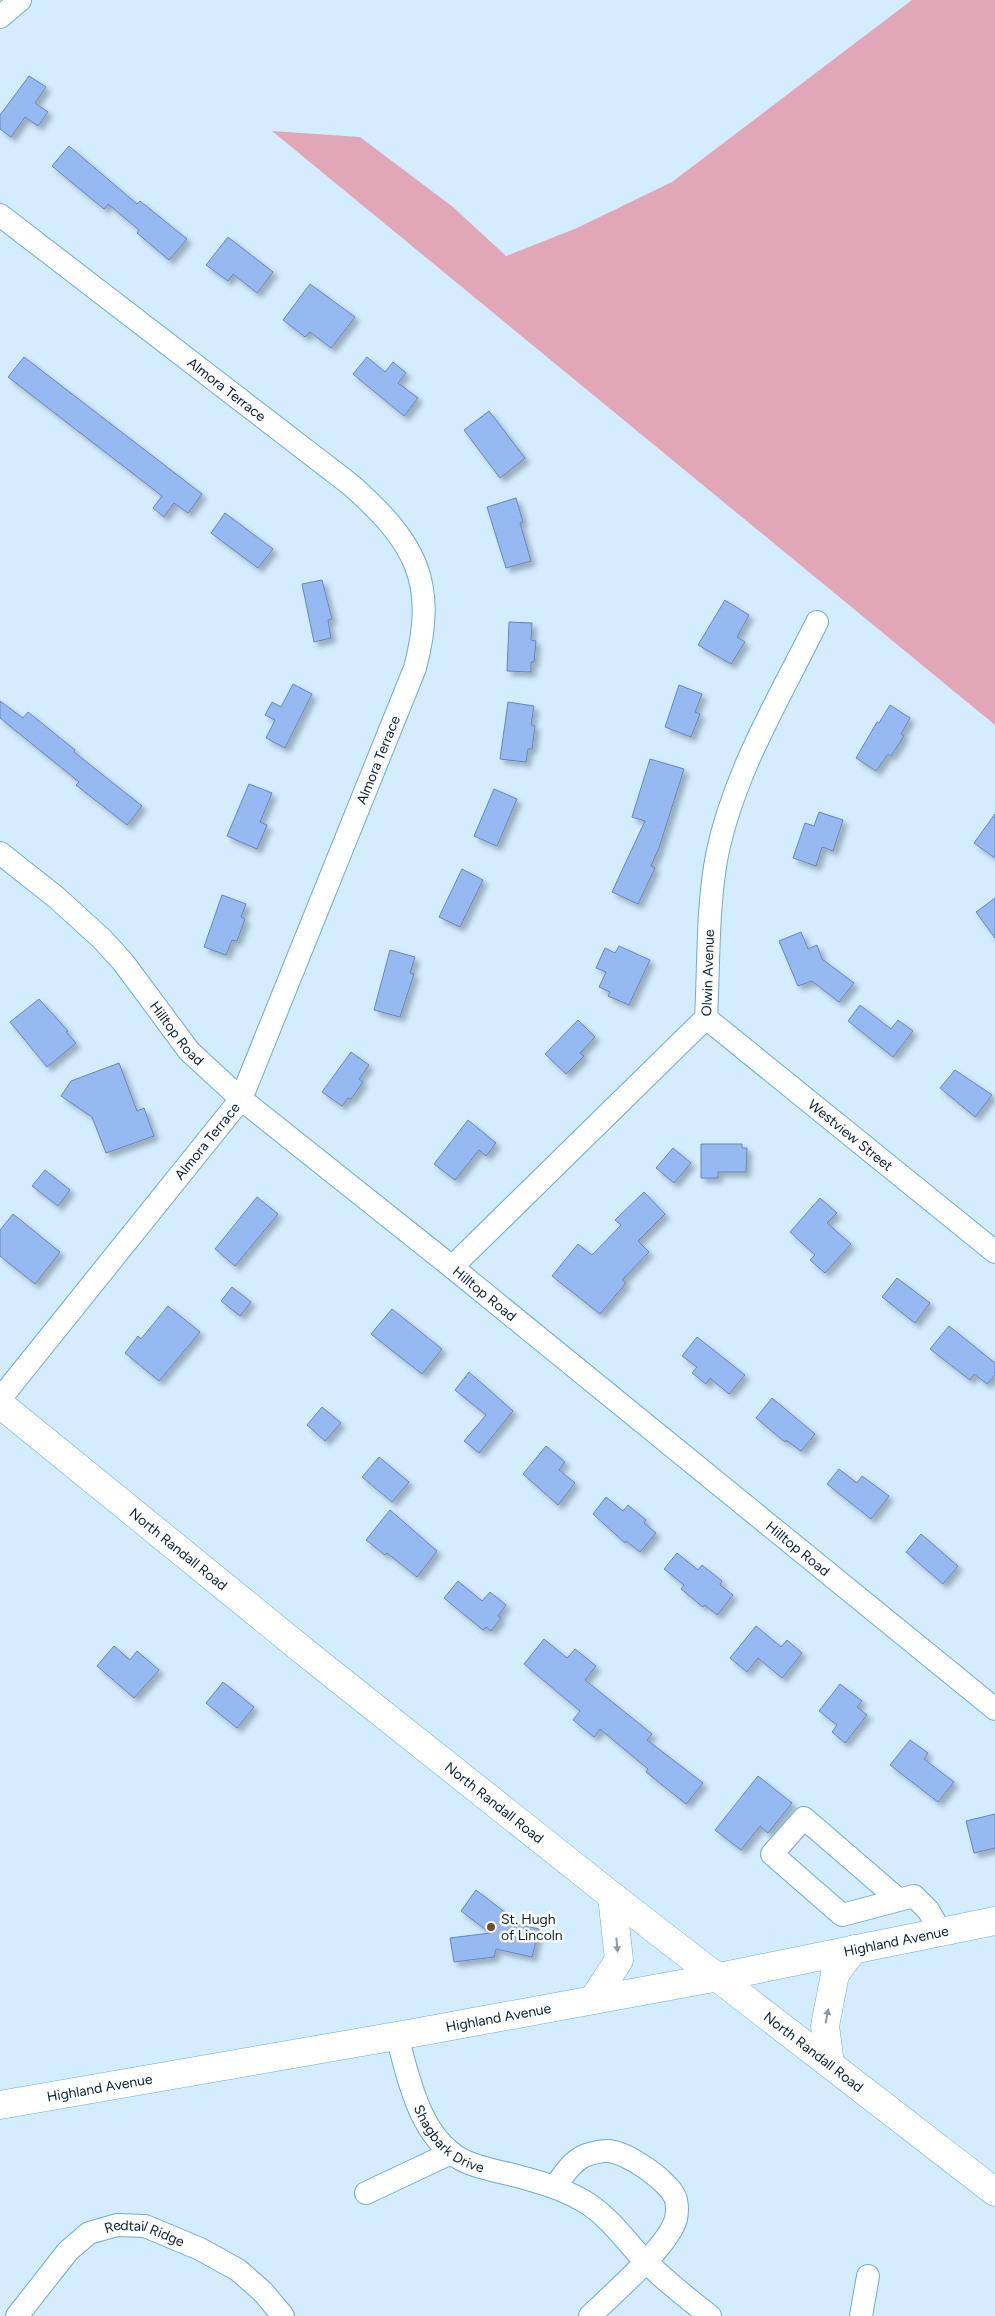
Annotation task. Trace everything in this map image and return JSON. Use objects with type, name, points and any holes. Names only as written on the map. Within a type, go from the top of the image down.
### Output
[{"type":"main road","name":"North Randall Road","points":[[0,1404],[311,1657],[612,1896],[995,2192]]},
{"type":"main road","points":[[593,2000],[619,1960],[612,1896]]},
{"type":"main road","name":"Highland Avenue","points":[[0,2105],[397,2036],[719,1977],[995,1921]]},
{"type":"main road","points":[[830,2064],[825,2026],[835,1974],[854,1950]]},
{"type":"street","points":[[0,17],[20,0]]},
{"type":"street","name":"Almora Terrace","points":[[0,215],[351,485],[392,524],[414,560],[420,580],[424,620],[422,642],[415,668],[241,1099],[0,1399]]},
{"type":"street","name":"Olwin Avenue","points":[[452,1267],[706,1018],[713,882],[723,831],[747,763],[817,622]]},
{"type":"street","name":"Hilltop Road","points":[[0,853],[57,898],[102,939],[123,962],[189,1051],[241,1099],[452,1267],[995,1709]]},
{"type":"street","name":"Westview Street","points":[[706,1018],[995,1252]]},
{"type":"street","points":[[899,1900],[804,1818],[772,1854],[842,1915],[899,1900],[914,1896],[928,1910],[941,1932]]},
{"type":"street","name":"Shagbark Drive","points":[[397,2036],[422,2114],[432,2131],[451,2153],[470,2163],[555,2186],[573,2195],[601,2214],[620,2232],[646,2262],[710,2316]]},
{"type":"street","points":[[555,2186],[574,2163],[584,2156],[607,2151],[627,2156],[663,2182],[676,2199],[676,2217],[671,2231],[646,2262],[590,2316]]},
{"type":"street","points":[[366,2193],[451,2153]]},
{"type":"street","name":"Redtail Ridge","points":[[17,2316],[68,2251],[89,2233],[117,2225],[145,2226],[200,2249],[238,2270],[263,2292],[284,2316]]},
{"type":"street","points":[[861,2316],[868,2276]]},
{"type":"shaded area","points":[[912,0],[995,0],[995,725],[272,131],[360,137],[453,207],[506,256],[577,228],[672,182]]},
{"type":"building","points":[[29,76],[46,87],[35,103],[48,112],[38,126],[25,117],[11,137],[0,129],[0,115]]},
{"type":"building","points":[[69,146],[137,204],[140,201],[187,239],[169,260],[137,233],[139,230],[108,204],[104,209],[52,166]]},
{"type":"building","points":[[228,237],[273,272],[257,293],[233,274],[228,281],[206,265]]},
{"type":"building","points":[[310,284],[355,317],[331,348],[310,332],[305,337],[283,320]]},
{"type":"building","points":[[24,357],[202,494],[188,513],[174,503],[164,517],[153,508],[162,496],[8,377]]},
{"type":"building","points":[[367,357],[385,372],[393,362],[406,373],[398,383],[418,398],[404,416],[353,374]]},
{"type":"building","points":[[489,411],[525,458],[500,478],[464,430]]},
{"type":"building","points":[[516,498],[523,522],[520,523],[531,561],[506,568],[487,507]]},
{"type":"building","points":[[225,513],[273,549],[258,568],[211,533]]},
{"type":"building","points":[[322,580],[332,619],[328,620],[331,638],[314,642],[302,584]]},
{"type":"building","points":[[725,600],[749,615],[737,637],[745,642],[731,664],[698,645]]},
{"type":"building","points":[[509,622],[532,623],[531,640],[536,641],[534,662],[531,662],[531,672],[507,671]]},
{"type":"building","points":[[293,684],[312,694],[285,748],[266,738],[275,720],[265,715],[272,702],[281,707]]},
{"type":"building","points":[[679,685],[702,694],[695,712],[700,714],[691,737],[665,727]]},
{"type":"building","points":[[0,701],[23,718],[28,712],[75,750],[74,752],[142,806],[127,825],[76,785],[79,782],[0,718]]},
{"type":"building","points":[[508,702],[534,706],[531,725],[535,726],[532,749],[528,749],[526,762],[500,759]]},
{"type":"building","points":[[890,705],[910,718],[901,734],[904,736],[891,756],[888,754],[876,771],[856,758],[877,722],[879,723]]},
{"type":"building","points":[[650,759],[684,769],[659,848],[651,866],[655,868],[638,904],[612,892],[645,821],[632,817]]},
{"type":"building","points":[[249,784],[272,793],[260,822],[267,825],[257,849],[227,836]]},
{"type":"building","points":[[494,789],[517,799],[497,846],[474,836]]},
{"type":"building","points":[[819,812],[843,820],[833,851],[822,847],[816,866],[793,858],[805,823],[814,826]]},
{"type":"building","points":[[995,814],[995,858],[974,843]]},
{"type":"building","points":[[462,869],[483,880],[460,927],[439,917]]},
{"type":"building","points":[[222,895],[246,904],[241,917],[245,919],[237,941],[232,940],[226,955],[204,947]]},
{"type":"building","points":[[995,898],[995,938],[976,912]]},
{"type":"building","points":[[801,932],[808,949],[817,945],[822,959],[854,983],[839,1002],[812,981],[798,986],[779,941]]},
{"type":"building","points":[[619,946],[650,960],[629,1005],[608,996],[610,992],[599,987],[606,972],[596,968],[605,948],[615,953]]},
{"type":"building","points":[[390,950],[415,957],[410,973],[414,974],[400,1017],[374,1010]]},
{"type":"building","points":[[39,999],[68,1031],[66,1032],[76,1043],[47,1067],[10,1022]]},
{"type":"building","points":[[860,1005],[891,1029],[898,1020],[913,1031],[893,1057],[848,1021]]},
{"type":"building","points":[[578,1020],[595,1037],[580,1053],[584,1056],[566,1074],[545,1054]]},
{"type":"building","points":[[351,1052],[369,1065],[359,1079],[363,1082],[351,1099],[348,1098],[342,1106],[322,1092]]},
{"type":"building","points":[[119,1063],[137,1111],[144,1108],[154,1136],[106,1153],[92,1117],[61,1096],[71,1081]]},
{"type":"building","points":[[955,1070],[992,1095],[975,1117],[940,1088]]},
{"type":"building","points":[[468,1120],[496,1143],[486,1156],[479,1150],[455,1180],[434,1164]]},
{"type":"building","points":[[701,1144],[742,1144],[742,1148],[747,1148],[746,1172],[718,1172],[718,1178],[701,1178]]},
{"type":"building","points":[[673,1148],[691,1163],[674,1183],[656,1168]]},
{"type":"building","points":[[45,1170],[70,1190],[58,1206],[32,1186]]},
{"type":"building","points":[[644,1192],[665,1214],[638,1241],[649,1252],[622,1280],[626,1283],[600,1314],[552,1276],[578,1244],[592,1255],[621,1225],[615,1220]]},
{"type":"building","points":[[257,1197],[278,1214],[235,1266],[215,1249]]},
{"type":"building","points":[[820,1198],[837,1213],[827,1223],[851,1244],[825,1273],[810,1260],[815,1255],[790,1232]]},
{"type":"building","points":[[13,1214],[60,1252],[35,1284],[0,1256],[0,1230]]},
{"type":"building","points":[[897,1278],[930,1303],[915,1323],[882,1297]]},
{"type":"building","points":[[232,1287],[251,1302],[240,1316],[221,1301]]},
{"type":"building","points":[[168,1306],[200,1332],[159,1381],[125,1353],[138,1336],[141,1339]]},
{"type":"building","points":[[392,1309],[442,1349],[422,1374],[371,1334]]},
{"type":"building","points":[[949,1326],[995,1363],[995,1375],[987,1384],[974,1374],[970,1380],[930,1349]]},
{"type":"building","points":[[697,1337],[745,1375],[729,1394],[710,1378],[706,1384],[692,1373],[697,1367],[682,1356]]},
{"type":"building","points":[[469,1372],[513,1411],[479,1453],[464,1441],[486,1415],[455,1390]]},
{"type":"building","points":[[772,1398],[815,1434],[801,1451],[786,1440],[785,1442],[756,1418]]},
{"type":"building","points":[[322,1407],[341,1423],[325,1441],[307,1425]]},
{"type":"building","points":[[546,1446],[565,1462],[559,1470],[575,1483],[558,1505],[523,1474]]},
{"type":"building","points":[[379,1457],[409,1482],[392,1502],[362,1477]]},
{"type":"building","points":[[839,1469],[857,1483],[862,1476],[889,1496],[871,1519],[827,1484]]},
{"type":"building","points":[[606,1497],[623,1511],[628,1505],[646,1520],[644,1523],[656,1533],[640,1552],[626,1541],[625,1543],[593,1514]]},
{"type":"building","points":[[390,1510],[437,1551],[417,1577],[387,1553],[385,1555],[366,1540]]},
{"type":"building","points":[[921,1534],[958,1566],[943,1584],[906,1552]]},
{"type":"building","points":[[677,1553],[698,1570],[702,1565],[722,1581],[720,1585],[733,1595],[717,1615],[705,1605],[703,1607],[681,1589],[684,1585],[664,1569]]},
{"type":"building","points":[[458,1581],[482,1601],[490,1592],[506,1605],[498,1616],[501,1618],[491,1631],[486,1627],[483,1630],[444,1598]]},
{"type":"building","points":[[756,1626],[781,1647],[787,1640],[802,1653],[782,1678],[758,1658],[747,1672],[730,1658]]},
{"type":"building","points":[[544,1639],[567,1658],[575,1649],[596,1666],[585,1680],[652,1734],[647,1740],[703,1783],[686,1804],[646,1772],[648,1769],[600,1729],[594,1737],[573,1720],[580,1711],[524,1664]]},
{"type":"building","points":[[114,1646],[130,1660],[137,1651],[159,1670],[134,1698],[97,1666]]},
{"type":"building","points":[[223,1682],[254,1707],[237,1728],[206,1703]]},
{"type":"building","points":[[840,1684],[862,1701],[857,1707],[867,1715],[845,1743],[832,1732],[837,1725],[819,1711]]},
{"type":"building","points":[[910,1740],[928,1753],[924,1759],[954,1782],[938,1802],[890,1765]]},
{"type":"building","points":[[758,1776],[792,1803],[768,1833],[760,1826],[741,1850],[715,1830]]},
{"type":"building","points":[[995,1814],[995,1848],[974,1853],[966,1821]]},
{"type":"building","name":"St. Hugh of Lincoln","points":[[476,1890],[506,1913],[504,1921],[539,1929],[532,1957],[496,1949],[494,1957],[454,1962],[450,1938],[490,1933],[461,1911]]},
{"type":"place","name":"St. Hugh of Lincoln","points":[[491,1927]]}]
